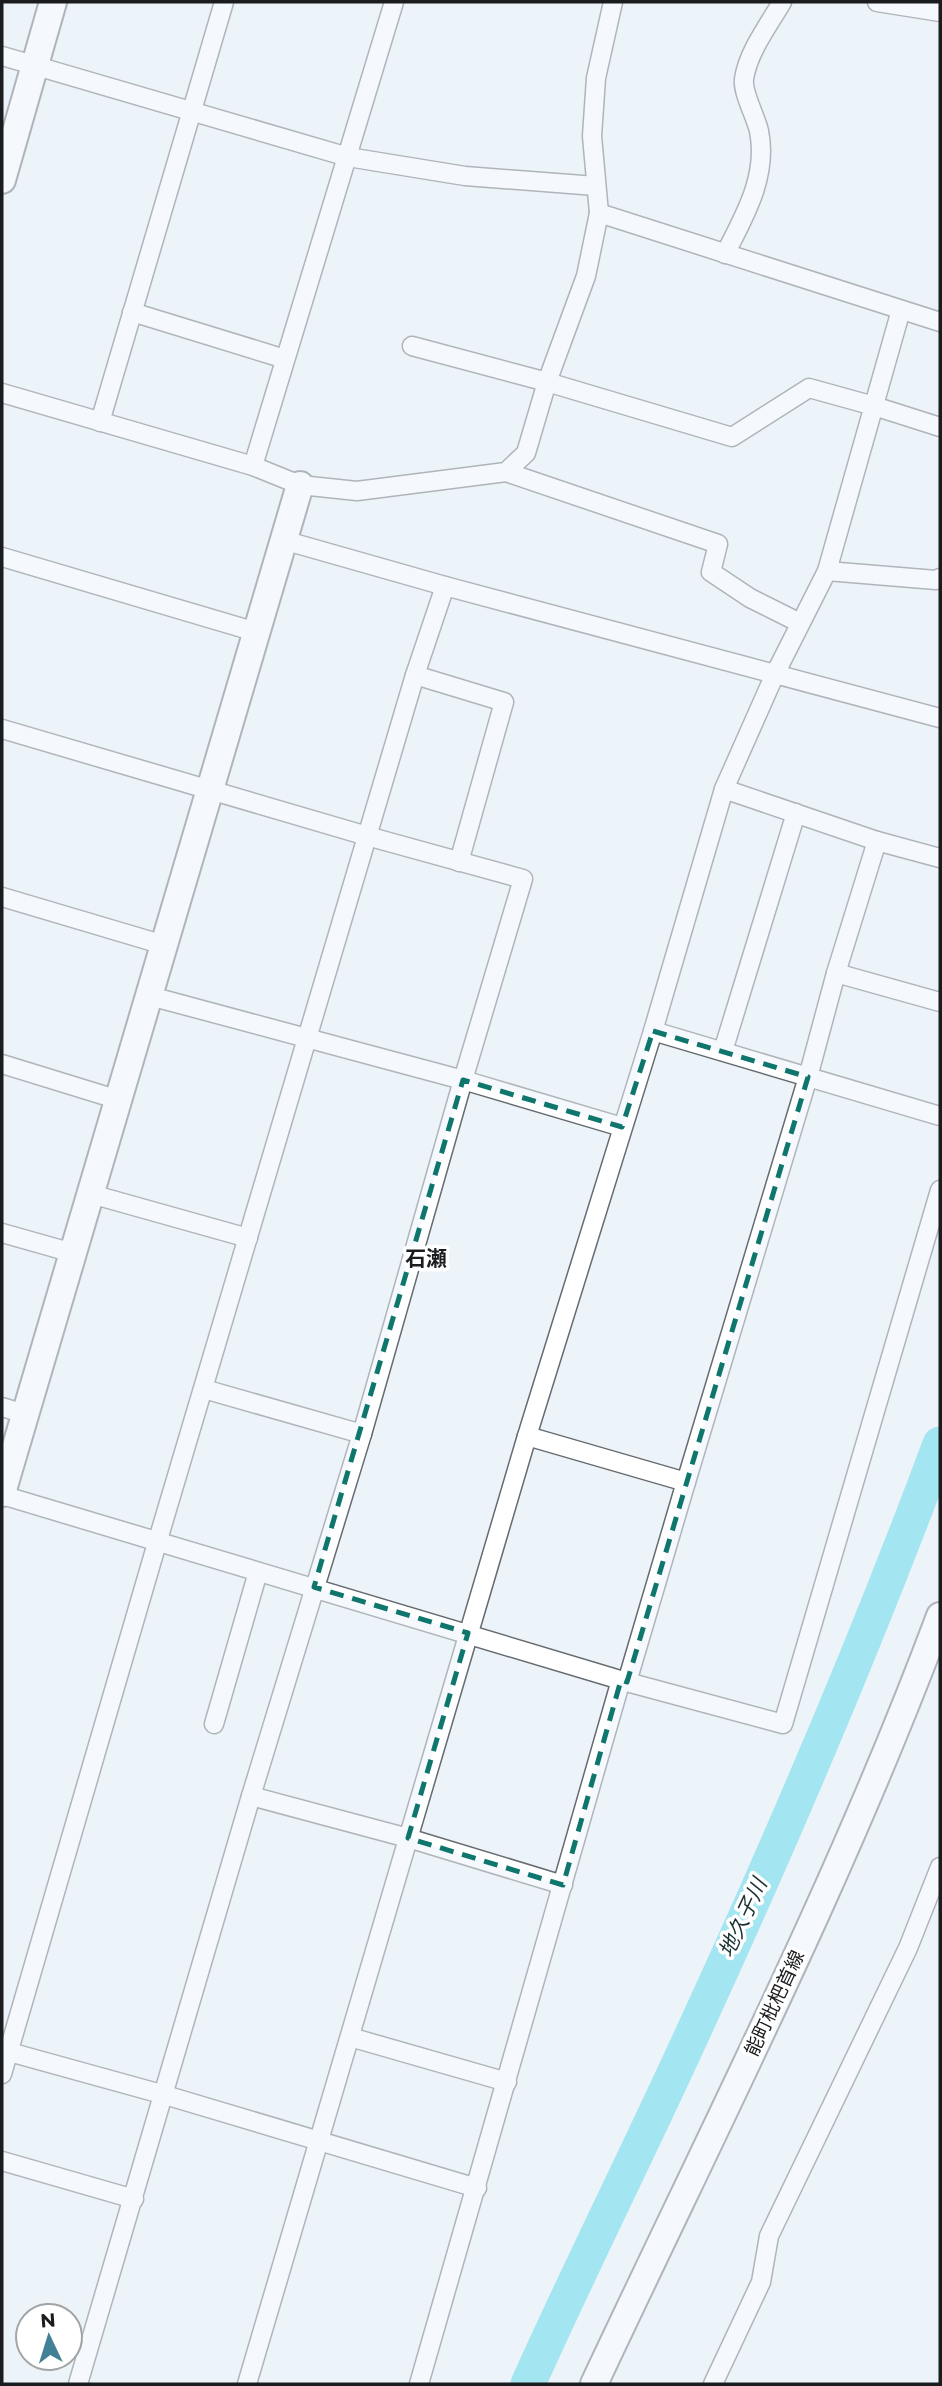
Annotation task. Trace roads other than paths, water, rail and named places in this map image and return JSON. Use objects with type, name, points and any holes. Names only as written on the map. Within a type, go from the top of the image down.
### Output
[{"type":"street","points":[[2,175],[53,2]]},
{"type":"street","points":[[100,422],[224,2]]},
{"type":"street","points":[[253,466],[394,2]]},
{"type":"street","points":[[506,472],[526,453],[547,382],[586,276],[599,213],[592,136],[596,78],[613,2]]},
{"type":"street","points":[[725,254],[754,197],[762,157],[758,130],[743,82],[753,52],[782,2]]},
{"type":"street","points":[[877,2],[940,12]]},
{"type":"street","points":[[2,57],[348,156],[465,176],[597,186]]},
{"type":"street","points":[[599,213],[940,322]]},
{"type":"street","points":[[247,2384],[468,1633],[653,1031],[724,789],[775,674],[827,571],[901,310]]},
{"type":"street","points":[[132,313],[285,359]]},
{"type":"street","points":[[412,346],[547,382],[732,437],[809,388],[940,427]]},
{"type":"street","points":[[2,393],[253,466],[300,485],[357,491],[506,472],[718,544],[711,572],[750,598],[800,623]]},
{"type":"street","points":[[300,485],[73,1253],[13,1410],[2,1494],[157,1543],[314,1587],[624,1681],[783,1724],[940,1190]]},
{"type":"street","points":[[283,540],[940,718]]},
{"type":"street","points":[[2,558],[256,632]]},
{"type":"street","points":[[827,571],[936,580],[940,578]]},
{"type":"street","points":[[2,2074],[5,2051],[415,675],[445,586]]},
{"type":"street","points":[[415,675],[504,702],[459,862]]},
{"type":"street","points":[[2,729],[523,879],[362,1434],[251,1796],[78,2384]]},
{"type":"street","points":[[724,789],[877,841],[940,858]]},
{"type":"street","points":[[723,1051],[796,813]]},
{"type":"street","points":[[419,2384],[563,1885],[877,841]]},
{"type":"street","points":[[2,897],[164,946]]},
{"type":"street","points":[[836,973],[940,1002]]},
{"type":"street","points":[[150,996],[463,1080],[622,1127]]},
{"type":"street","points":[[653,1031],[940,1116]]},
{"type":"street","points":[[2,1064],[119,1100]]},
{"type":"street","points":[[91,1194],[248,1238]]},
{"type":"street","points":[[2,1233],[73,1253]]},
{"type":"street","points":[[204,1389],[362,1434]]},
{"type":"street","points":[[527,1436],[686,1482]]},
{"type":"street","points":[[214,1724],[258,1572]]},
{"type":"street","name":"能町枇杷首線","points":[[594,2384],[801,1948],[919,1674],[940,1616]]},
{"type":"street","points":[[251,1796],[408,1838],[563,1885]]},
{"type":"street","points":[[713,2384],[761,2283],[769,2236],[908,1948],[940,1867]]},
{"type":"street","points":[[350,2037],[507,2082]]},
{"type":"street","points":[[5,2051],[165,2095],[477,2188]]},
{"type":"street","points":[[2,2161],[134,2199]]},
{"type":"waterway","name":"地久子川","points":[[528,2384],[690,2039],[789,1818],[852,1670],[940,1444]]},
{"type":"district","name":"石瀬","points":[[426,1259]]}]
